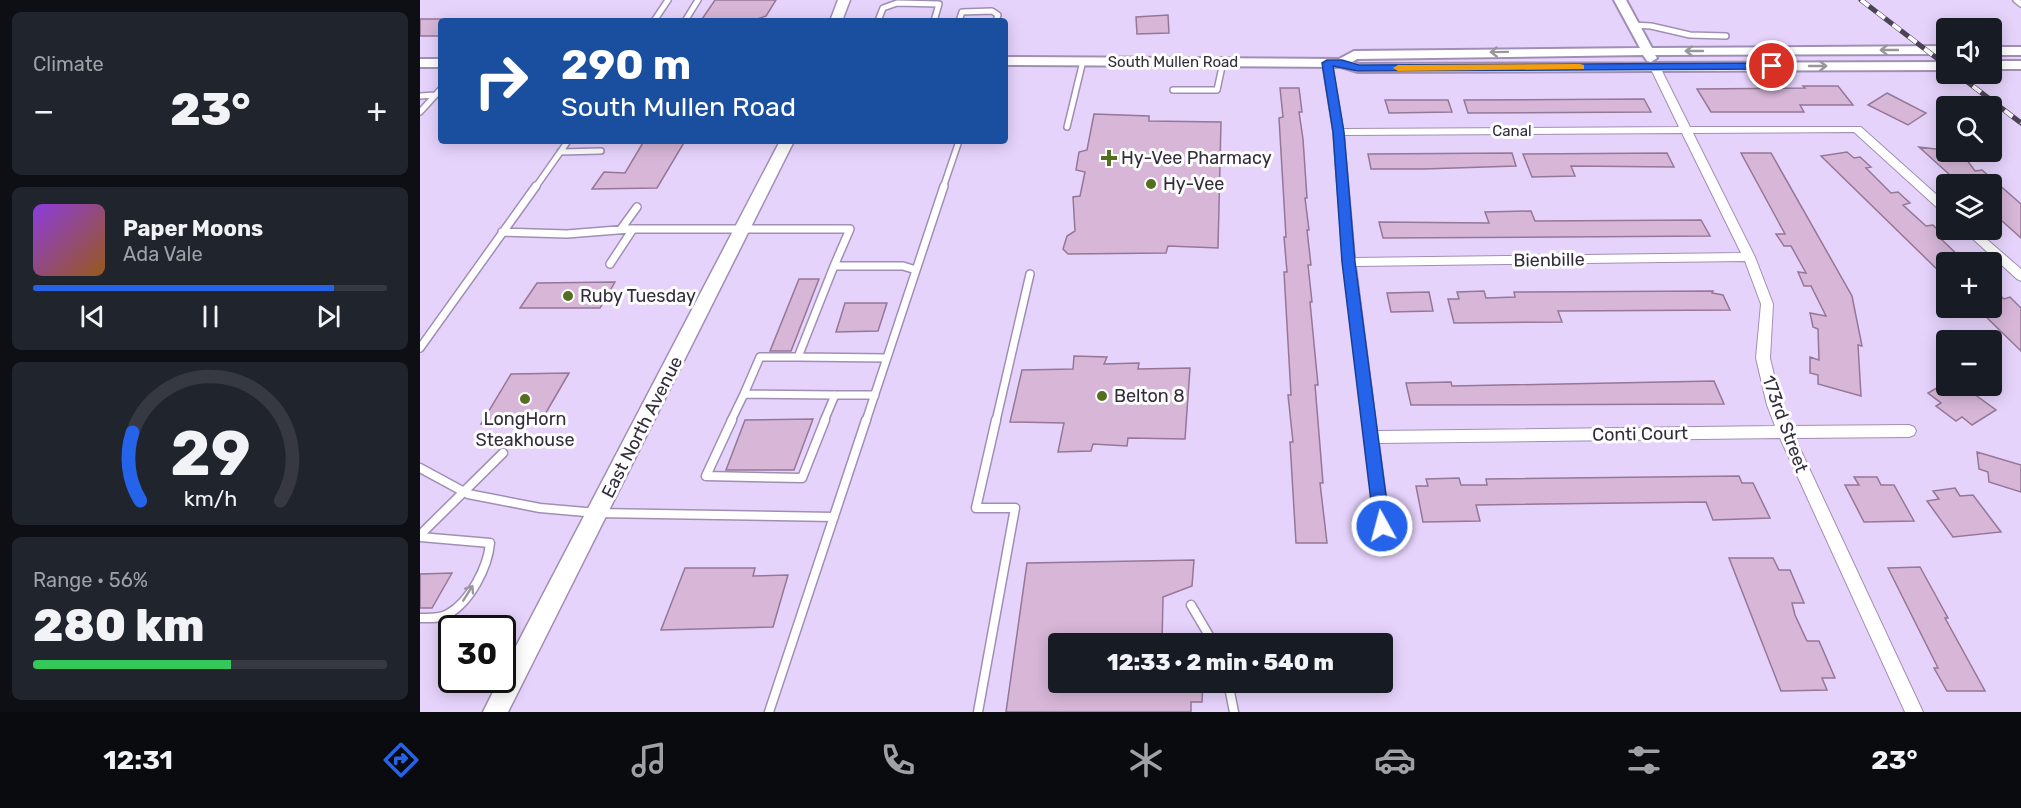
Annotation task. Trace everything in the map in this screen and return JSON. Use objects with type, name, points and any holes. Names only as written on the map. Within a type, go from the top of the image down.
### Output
[{"type":"main road","points":[[837,18],[844,0]]},
{"type":"main road","name":"East North Avenue","points":[[495,712],[786,144]]},
{"type":"street","name":"173rd Street","points":[[1620,0],[1749,257],[1767,304],[1763,358],[1774,405],[1914,712]]},
{"type":"street","name":"South Mullen Road","points":[[1342,63],[1354,55],[1936,50]]},
{"type":"street","points":[[2002,51],[2021,51]]},
{"type":"street","name":"South Mullen Road","points":[[1008,61],[1342,63],[1358,68],[1936,66]]},
{"type":"street","points":[[420,63],[438,63]]},
{"type":"street","points":[[1327,63],[1338,132],[1348,262],[1385,549]]},
{"type":"street","points":[[2002,65],[2021,65]]},
{"type":"street","points":[[1687,130],[1857,129],[1936,200]]},
{"type":"street","name":"Canal","points":[[1338,132],[1687,130]]},
{"type":"street","points":[[1980,240],[2021,276]]},
{"type":"street","name":"Bienbille","points":[[1348,262],[1749,257]]},
{"type":"street","name":"Conti Court","points":[[1371,437],[1909,431]]},
{"type":"lane","points":[[656,18],[668,0]]},
{"type":"lane","points":[[687,18],[698,0]]},
{"type":"lane","points":[[2016,0],[2021,4]]},
{"type":"lane","points":[[879,18],[883,8],[897,3],[939,4],[935,18]]},
{"type":"lane","points":[[960,18],[962,12],[992,11],[998,15],[997,18]]},
{"type":"lane","points":[[1634,25],[1651,26],[1690,35],[1726,36]]},
{"type":"lane","points":[[1067,127],[1083,62]]},
{"type":"lane","points":[[1173,90],[1217,90],[1223,62]]},
{"type":"lane","points":[[420,112],[438,92]]},
{"type":"lane","points":[[420,96],[435,95]]},
{"type":"lane","points":[[420,348],[566,144]]},
{"type":"lane","points":[[769,712],[958,144]]},
{"type":"lane","points":[[560,152],[601,151]]},
{"type":"lane","points":[[621,229],[637,207]]},
{"type":"lane","points":[[502,232],[567,234],[621,229],[850,229],[798,357]]},
{"type":"lane","points":[[610,264],[633,229]]},
{"type":"lane","points":[[834,266],[903,266],[916,270]]},
{"type":"lane","points":[[978,712],[1015,508],[976,508],[1030,274]]},
{"type":"lane","points":[[835,394],[802,478],[706,476],[760,357],[887,358]]},
{"type":"lane","points":[[744,394],[875,395]]},
{"type":"lane","points":[[420,536],[462,491],[503,453]]},
{"type":"lane","points":[[420,468],[468,494],[540,508],[597,513],[834,517]]},
{"type":"lane","points":[[420,536],[490,543],[491,554],[463,601],[447,615],[420,618]]},
{"type":"lane","points":[[1191,605],[1208,633]]},
{"type":"lane","points":[[1230,693],[1234,712]]},
{"type":"building","points":[[715,0],[776,0],[766,16],[760,18],[703,18]]},
{"type":"building","points":[[1168,15],[1169,33],[1137,34],[1136,17]]},
{"type":"building","points":[[420,19],[438,19],[438,36],[420,36]]},
{"type":"building","points":[[1803,86],[1838,86],[1853,105],[1800,105],[1804,112],[1711,112],[1697,89],[1805,88]]},
{"type":"building","points":[[1280,88],[1299,88],[1302,112],[1299,112],[1307,198],[1305,198],[1311,265],[1308,265],[1312,302],[1310,302],[1318,385],[1315,385],[1323,483],[1320,483],[1327,543],[1296,543],[1290,442],[1293,442],[1288,395],[1291,395],[1284,272],[1287,272],[1279,118],[1283,117]]},
{"type":"building","points":[[1887,93],[1926,113],[1908,125],[1868,105]]},
{"type":"building","points":[[1644,99],[1651,112],[1468,113],[1464,100]]},
{"type":"building","points":[[1385,100],[1448,100],[1452,112],[1389,113]]},
{"type":"building","name":"Hy-Vee","points":[[1094,114],[1149,116],[1149,121],[1221,122],[1218,248],[1168,246],[1166,253],[1068,254],[1063,249],[1067,236],[1075,231],[1073,197],[1080,196],[1085,172],[1076,170],[1079,152],[1087,150]]},
{"type":"building","points":[[642,144],[683,144],[657,188],[592,189],[604,172],[625,173]]},
{"type":"building","points":[[1919,147],[1936,149],[1936,162],[1968,162],[1975,171],[1982,170],[1987,174],[1949,174]]},
{"type":"building","points":[[1847,152],[1854,158],[1860,157],[1871,167],[1866,168],[1891,193],[1898,192],[1910,203],[1903,205],[1926,226],[1933,225],[1936,228],[1936,240],[1942,240],[1955,252],[1936,252],[1936,268],[1821,156]]},
{"type":"building","points":[[1512,153],[1516,166],[1423,169],[1371,169],[1368,154]]},
{"type":"building","points":[[1667,153],[1674,167],[1571,166],[1575,176],[1532,177],[1523,154]]},
{"type":"building","points":[[1741,153],[1771,153],[1852,296],[1862,346],[1858,345],[1861,396],[1818,384],[1818,375],[1810,373],[1810,357],[1819,360],[1818,329],[1813,327],[1810,313],[1826,316],[1811,286],[1804,286],[1798,272],[1806,273],[1791,246],[1784,246],[1776,234],[1785,234]]},
{"type":"building","points":[[2002,187],[2021,204],[2021,238],[2002,221]]},
{"type":"building","points":[[1531,211],[1535,221],[1701,220],[1710,236],[1383,238],[1379,222],[1489,223],[1485,212]]},
{"type":"building","points":[[799,279],[819,279],[791,351],[770,351]]},
{"type":"building","name":"Ruby Tuesday","points":[[615,282],[600,308],[520,308],[537,283]]},
{"type":"building","points":[[1484,291],[1486,298],[1515,297],[1514,292],[1713,291],[1712,293],[1723,295],[1730,310],[1558,311],[1562,322],[1454,323],[1448,299],[1459,299],[1457,292]]},
{"type":"building","points":[[1429,292],[1433,311],[1391,312],[1387,293]]},
{"type":"building","points":[[2002,297],[2004,299],[2010,297],[2021,308],[2021,351],[1987,318],[2002,318]]},
{"type":"building","points":[[845,303],[887,303],[878,331],[836,332]]},
{"type":"building","name":"Belton 8","points":[[1074,356],[1107,357],[1104,364],[1139,363],[1138,369],[1190,368],[1185,439],[1128,438],[1127,446],[1093,444],[1091,451],[1058,452],[1064,423],[1010,422],[1022,370],[1073,369]]},
{"type":"building","name":"LongHorn Steakhouse","points":[[569,373],[540,423],[481,424],[511,374]]},
{"type":"building","points":[[1714,381],[1724,404],[1411,405],[1406,383],[1451,382],[1452,386]]},
{"type":"building","points":[[1936,388],[1936,396],[1977,396],[1996,410],[1972,425],[1962,417],[1956,421],[1936,406],[1941,403],[1928,393]]},
{"type":"building","points":[[813,419],[794,470],[726,470],[745,420]]},
{"type":"building","points":[[1977,452],[2021,465],[2021,492],[1989,482],[1988,472],[1979,469]]},
{"type":"building","points":[[1739,476],[1742,483],[1753,483],[1770,518],[1713,520],[1706,502],[1476,505],[1480,521],[1423,522],[1416,486],[1428,486],[1426,479],[1459,478],[1461,485],[1487,485],[1486,479]]},
{"type":"building","points":[[1854,477],[1877,477],[1881,485],[1894,485],[1914,521],[1864,522],[1845,485],[1859,485]]},
{"type":"building","points":[[1955,488],[1960,496],[1973,495],[2001,532],[1953,537],[1927,501],[1939,499],[1933,491]]},
{"type":"building","points":[[1729,558],[1773,558],[1779,570],[1790,570],[1804,603],[1792,603],[1795,615],[1807,641],[1819,641],[1835,678],[1822,678],[1827,690],[1781,691]]},
{"type":"building","points":[[1194,560],[1192,586],[1163,597],[1162,633],[1048,633],[1048,693],[1202,693],[1202,702],[1191,702],[1191,712],[1006,712],[1027,563]]},
{"type":"building","points":[[1920,567],[1985,691],[1947,691],[1934,668],[1938,668],[1888,568]]},
{"type":"building","points":[[685,568],[755,568],[753,576],[788,575],[773,627],[661,630]]},
{"type":"building","points":[[452,573],[432,608],[420,608],[420,574]]},
{"type":"railway","points":[[1861,0],[1936,58]]},
{"type":"railway","points":[[1970,84],[2021,123]]},
{"type":"slow traffic","points":[[1398,68],[1580,67]]},
{"type":"place","name":"Hy-Vee Pharmacy","points":[[1109,158]]},
{"type":"place","name":"Hy-Vee","points":[[1151,184]]},
{"type":"place","name":"Ruby Tuesday","points":[[568,296]]},
{"type":"place","name":"Belton 8","points":[[1102,396]]},
{"type":"place","name":"LongHorn Steakhouse","points":[[525,399]]},
{"type":"route","points":[[1382,526],[1348,262],[1338,132],[1327,63],[1342,63],[1358,68],[1772,66]]}]
